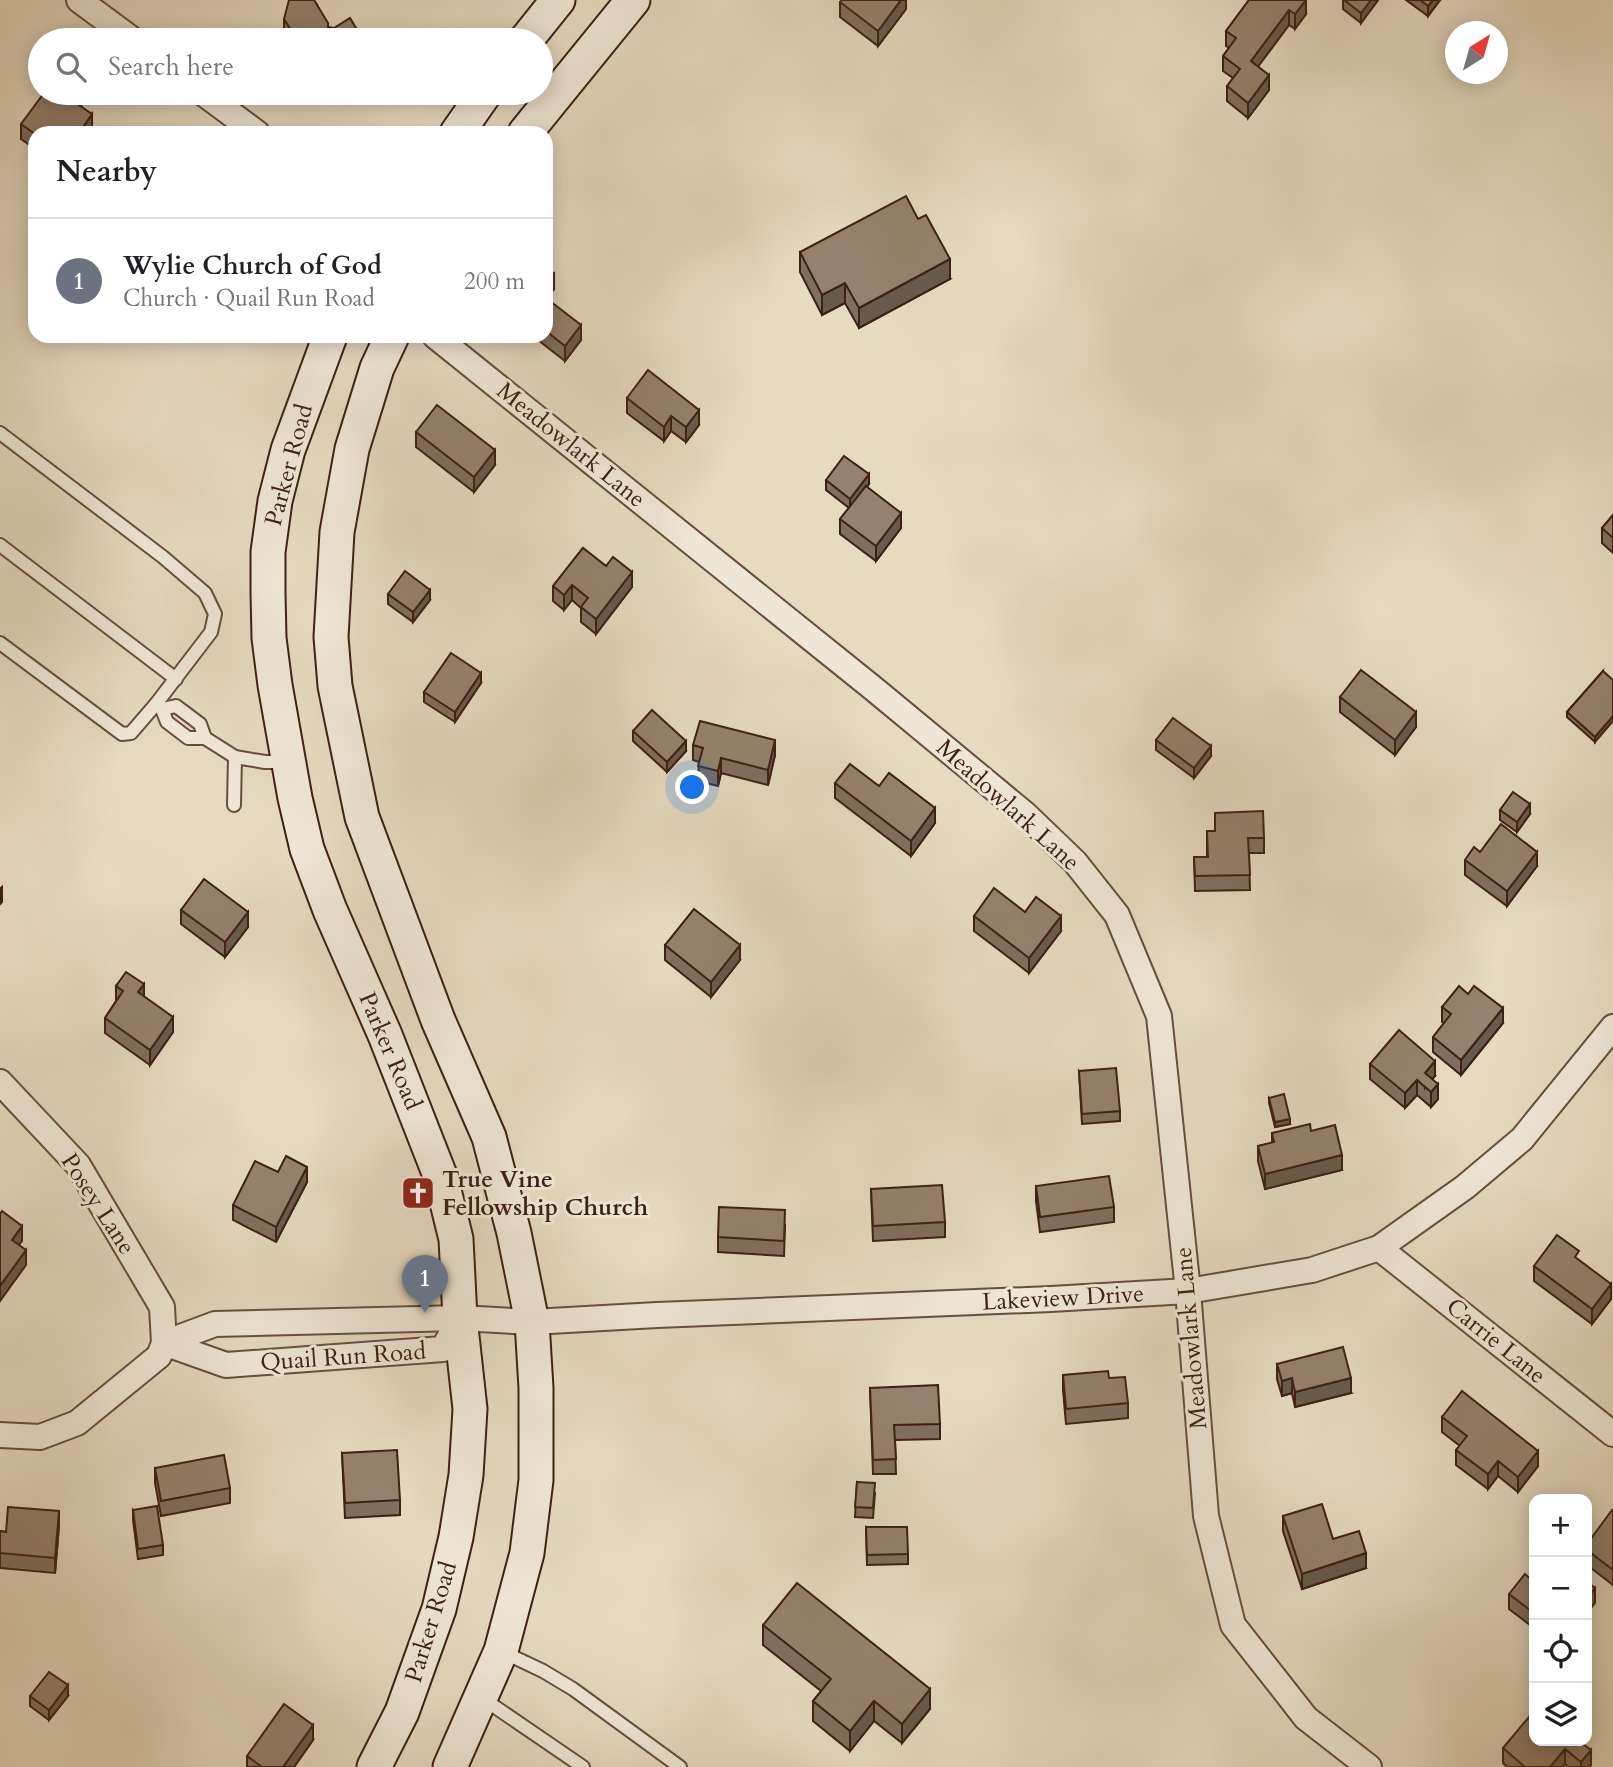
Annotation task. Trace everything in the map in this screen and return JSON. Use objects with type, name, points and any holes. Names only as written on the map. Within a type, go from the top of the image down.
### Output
[{"type":"main road","points":[[536,28],[558,0]]},
{"type":"main road","points":[[553,98],[632,0]]},
{"type":"main road","points":[[462,126],[477,105]]},
{"type":"main road","points":[[531,126],[548,105]]},
{"type":"main road","name":"Parker Road","points":[[327,343],[288,450],[275,501],[268,552],[269,638],[295,798],[307,849],[441,1178],[456,1238],[460,1318],[470,1409],[466,1475],[456,1537],[439,1609],[402,1712],[374,1767]]},
{"type":"main road","points":[[389,343],[377,368],[352,449],[337,532],[331,637],[335,686],[362,817],[438,1020],[489,1137],[514,1233],[532,1322],[536,1388],[536,1480],[527,1553],[501,1651],[450,1767]]},
{"type":"street","points":[[79,0],[117,28]]},
{"type":"street","points":[[219,105],[248,126]]},
{"type":"street","name":"Meadowlark Lane","points":[[444,343],[864,680],[1025,814],[1075,862],[1117,915],[1159,1016],[1188,1291],[1206,1516],[1233,1625],[1306,1718],[1369,1767]]},
{"type":"street","name":"Lakeview Drive","points":[[460,1318],[532,1322],[1051,1299],[1188,1291],[1312,1270],[1379,1248],[1465,1187],[1522,1139],[1613,1027]]},
{"type":"street","name":"Posey Lane","points":[[0,1082],[78,1165],[162,1307],[164,1343]]},
{"type":"street","name":"Carrie Lane","points":[[1379,1248],[1613,1434]]},
{"type":"street","name":"Quail Run Road","points":[[164,1343],[215,1325],[460,1318]]},
{"type":"street","name":"Quail Run Road","points":[[164,1343],[226,1365],[443,1349],[460,1318]]},
{"type":"street","points":[[0,1435],[40,1437],[77,1423],[159,1356],[164,1343]]},
{"type":"lane","points":[[0,433],[205,593],[215,614],[211,632],[159,706],[131,733],[122,734],[0,643]]},
{"type":"lane","points":[[0,545],[176,679]]},
{"type":"lane","points":[[159,706],[167,722],[188,738],[205,738],[235,757],[265,762],[287,762],[283,726]]},
{"type":"lane","points":[[234,805],[235,757]]},
{"type":"lane","points":[[501,1651],[573,1689],[680,1767]]},
{"type":"lane","points":[[482,1697],[583,1767]]},
{"type":"building","points":[[289,0],[314,0],[328,27],[334,28],[290,28],[284,19]]},
{"type":"building","points":[[901,0],[878,31],[840,2]]},
{"type":"building","points":[[1249,0],[1306,0],[1295,14],[1289,10],[1251,61],[1269,75],[1248,103],[1227,86],[1240,69],[1223,56],[1236,38],[1226,31]]},
{"type":"building","points":[[1344,0],[1371,0],[1361,13]]},
{"type":"building","points":[[1420,0],[1433,0],[1428,6]]},
{"type":"building","points":[[350,18],[356,28],[334,28]]},
{"type":"building","points":[[35,105],[79,105],[92,114],[84,126],[28,126],[28,129],[21,124]]},
{"type":"building","points":[[906,196],[918,219],[926,215],[950,259],[859,308],[845,283],[822,295],[800,252]]},
{"type":"building","points":[[553,303],[581,325],[565,346],[553,337]]},
{"type":"building","points":[[648,370],[699,410],[686,427],[671,416],[664,427],[627,398]]},
{"type":"building","points":[[437,405],[495,450],[474,477],[416,432]]},
{"type":"building","points":[[844,456],[869,474],[850,499],[826,480]]},
{"type":"building","points":[[866,486],[901,513],[876,546],[840,519]]},
{"type":"building","points":[[1613,515],[1613,538],[1602,528]]},
{"type":"building","points":[[583,548],[606,566],[613,557],[632,572],[596,619],[581,607],[588,598],[572,585],[564,595],[553,586]]},
{"type":"building","points":[[405,571],[430,590],[413,612],[388,594]]},
{"type":"building","points":[[451,653],[481,673],[455,712],[424,692]]},
{"type":"building","points":[[1361,670],[1416,712],[1395,740],[1340,697]]},
{"type":"building","points":[[1603,671],[1613,680],[1613,716],[1595,737],[1567,712]]},
{"type":"building","points":[[652,710],[686,741],[667,762],[633,731]]},
{"type":"building","points":[[1173,718],[1211,746],[1194,768],[1156,740]]},
{"type":"building","points":[[700,721],[775,740],[768,770],[721,758],[718,771],[698,766],[703,748],[693,745]]},
{"type":"building","points":[[850,764],[879,786],[889,773],[935,808],[911,841],[835,783]]},
{"type":"building","points":[[1513,792],[1530,804],[1517,822],[1500,810]]},
{"type":"building","points":[[1263,811],[1264,838],[1248,838],[1250,875],[1195,876],[1194,857],[1208,857],[1207,831],[1215,831],[1215,813]]},
{"type":"building","points":[[1501,824],[1537,852],[1507,891],[1465,860],[1474,847],[1480,852]]},
{"type":"building","points":[[204,879],[248,912],[225,942],[181,910]]},
{"type":"building","points":[[994,888],[1025,912],[1036,897],[1061,916],[1029,958],[974,916]]},
{"type":"building","points":[[694,909],[740,945],[711,982],[665,945]]},
{"type":"building","points":[[126,972],[144,984],[138,992],[173,1017],[150,1050],[105,1018],[123,991],[116,986]]},
{"type":"building","points":[[1459,986],[1468,994],[1474,986],[1503,1008],[1461,1060],[1433,1037],[1451,1014],[1442,1007]]},
{"type":"building","points":[[1399,1030],[1435,1061],[1425,1073],[1438,1084],[1431,1092],[1417,1080],[1405,1093],[1370,1064]]},
{"type":"building","points":[[1116,1068],[1120,1111],[1082,1114],[1079,1071]]},
{"type":"building","points":[[1284,1094],[1290,1119],[1275,1122],[1269,1098]]},
{"type":"building","points":[[1310,1124],[1311,1131],[1335,1125],[1342,1155],[1265,1174],[1258,1146],[1274,1142],[1272,1133]]},
{"type":"building","points":[[286,1156],[307,1167],[276,1227],[233,1205],[255,1161],[278,1172]]},
{"type":"building","points":[[1109,1176],[1114,1207],[1040,1217],[1036,1186]]},
{"type":"building","points":[[942,1185],[945,1222],[873,1226],[871,1189]]},
{"type":"building","points":[[719,1207],[785,1210],[784,1241],[718,1237]]},
{"type":"building","points":[[2,1211],[22,1226],[12,1240],[26,1250],[0,1286],[0,1214]]},
{"type":"building","points":[[1557,1235],[1579,1251],[1575,1257],[1611,1284],[1592,1309],[1534,1266]]},
{"type":"building","points":[[1343,1347],[1351,1378],[1295,1392],[1292,1378],[1282,1381],[1277,1364]]},
{"type":"building","points":[[1108,1371],[1109,1378],[1125,1377],[1128,1403],[1066,1409],[1063,1375]]},
{"type":"building","points":[[938,1385],[940,1424],[894,1425],[896,1459],[873,1460],[870,1388]]},
{"type":"building","points":[[1462,1391],[1538,1451],[1518,1477],[1498,1461],[1488,1474],[1456,1450],[1467,1436],[1442,1417]]},
{"type":"building","points":[[397,1450],[400,1500],[345,1503],[342,1453]]},
{"type":"building","points":[[224,1455],[230,1488],[161,1501],[155,1468]]},
{"type":"building","points":[[857,1482],[875,1483],[873,1508],[855,1507]]},
{"type":"building","points":[[1322,1504],[1333,1539],[1359,1531],[1366,1553],[1302,1574],[1283,1516]]},
{"type":"building","points":[[157,1506],[163,1545],[138,1549],[133,1510]]},
{"type":"building","points":[[8,1507],[59,1511],[55,1558],[0,1553],[0,1531],[6,1532]]},
{"type":"building","points":[[1612,1510],[1613,1570],[1592,1554],[1592,1537]]},
{"type":"building","points":[[866,1527],[907,1527],[908,1554],[867,1555]]},
{"type":"building","points":[[1525,1574],[1529,1578],[1529,1609],[1509,1594]]},
{"type":"building","points":[[797,1583],[930,1689],[902,1724],[874,1701],[850,1731],[813,1701],[831,1679],[763,1625]]},
{"type":"building","points":[[49,1672],[68,1685],[49,1710],[30,1696]]},
{"type":"building","points":[[284,1704],[313,1725],[283,1767],[262,1767],[247,1756]]},
{"type":"building","points":[[1529,1717],[1529,1746],[1586,1746],[1591,1750],[1581,1762],[1565,1749],[1550,1767],[1525,1767],[1503,1748]]},
{"type":"place","name":"True Vine Fellowship Church","points":[[418,1193]]},
{"type":"place","name":"Wylie Church of God","points":[[425,1313]]}]
